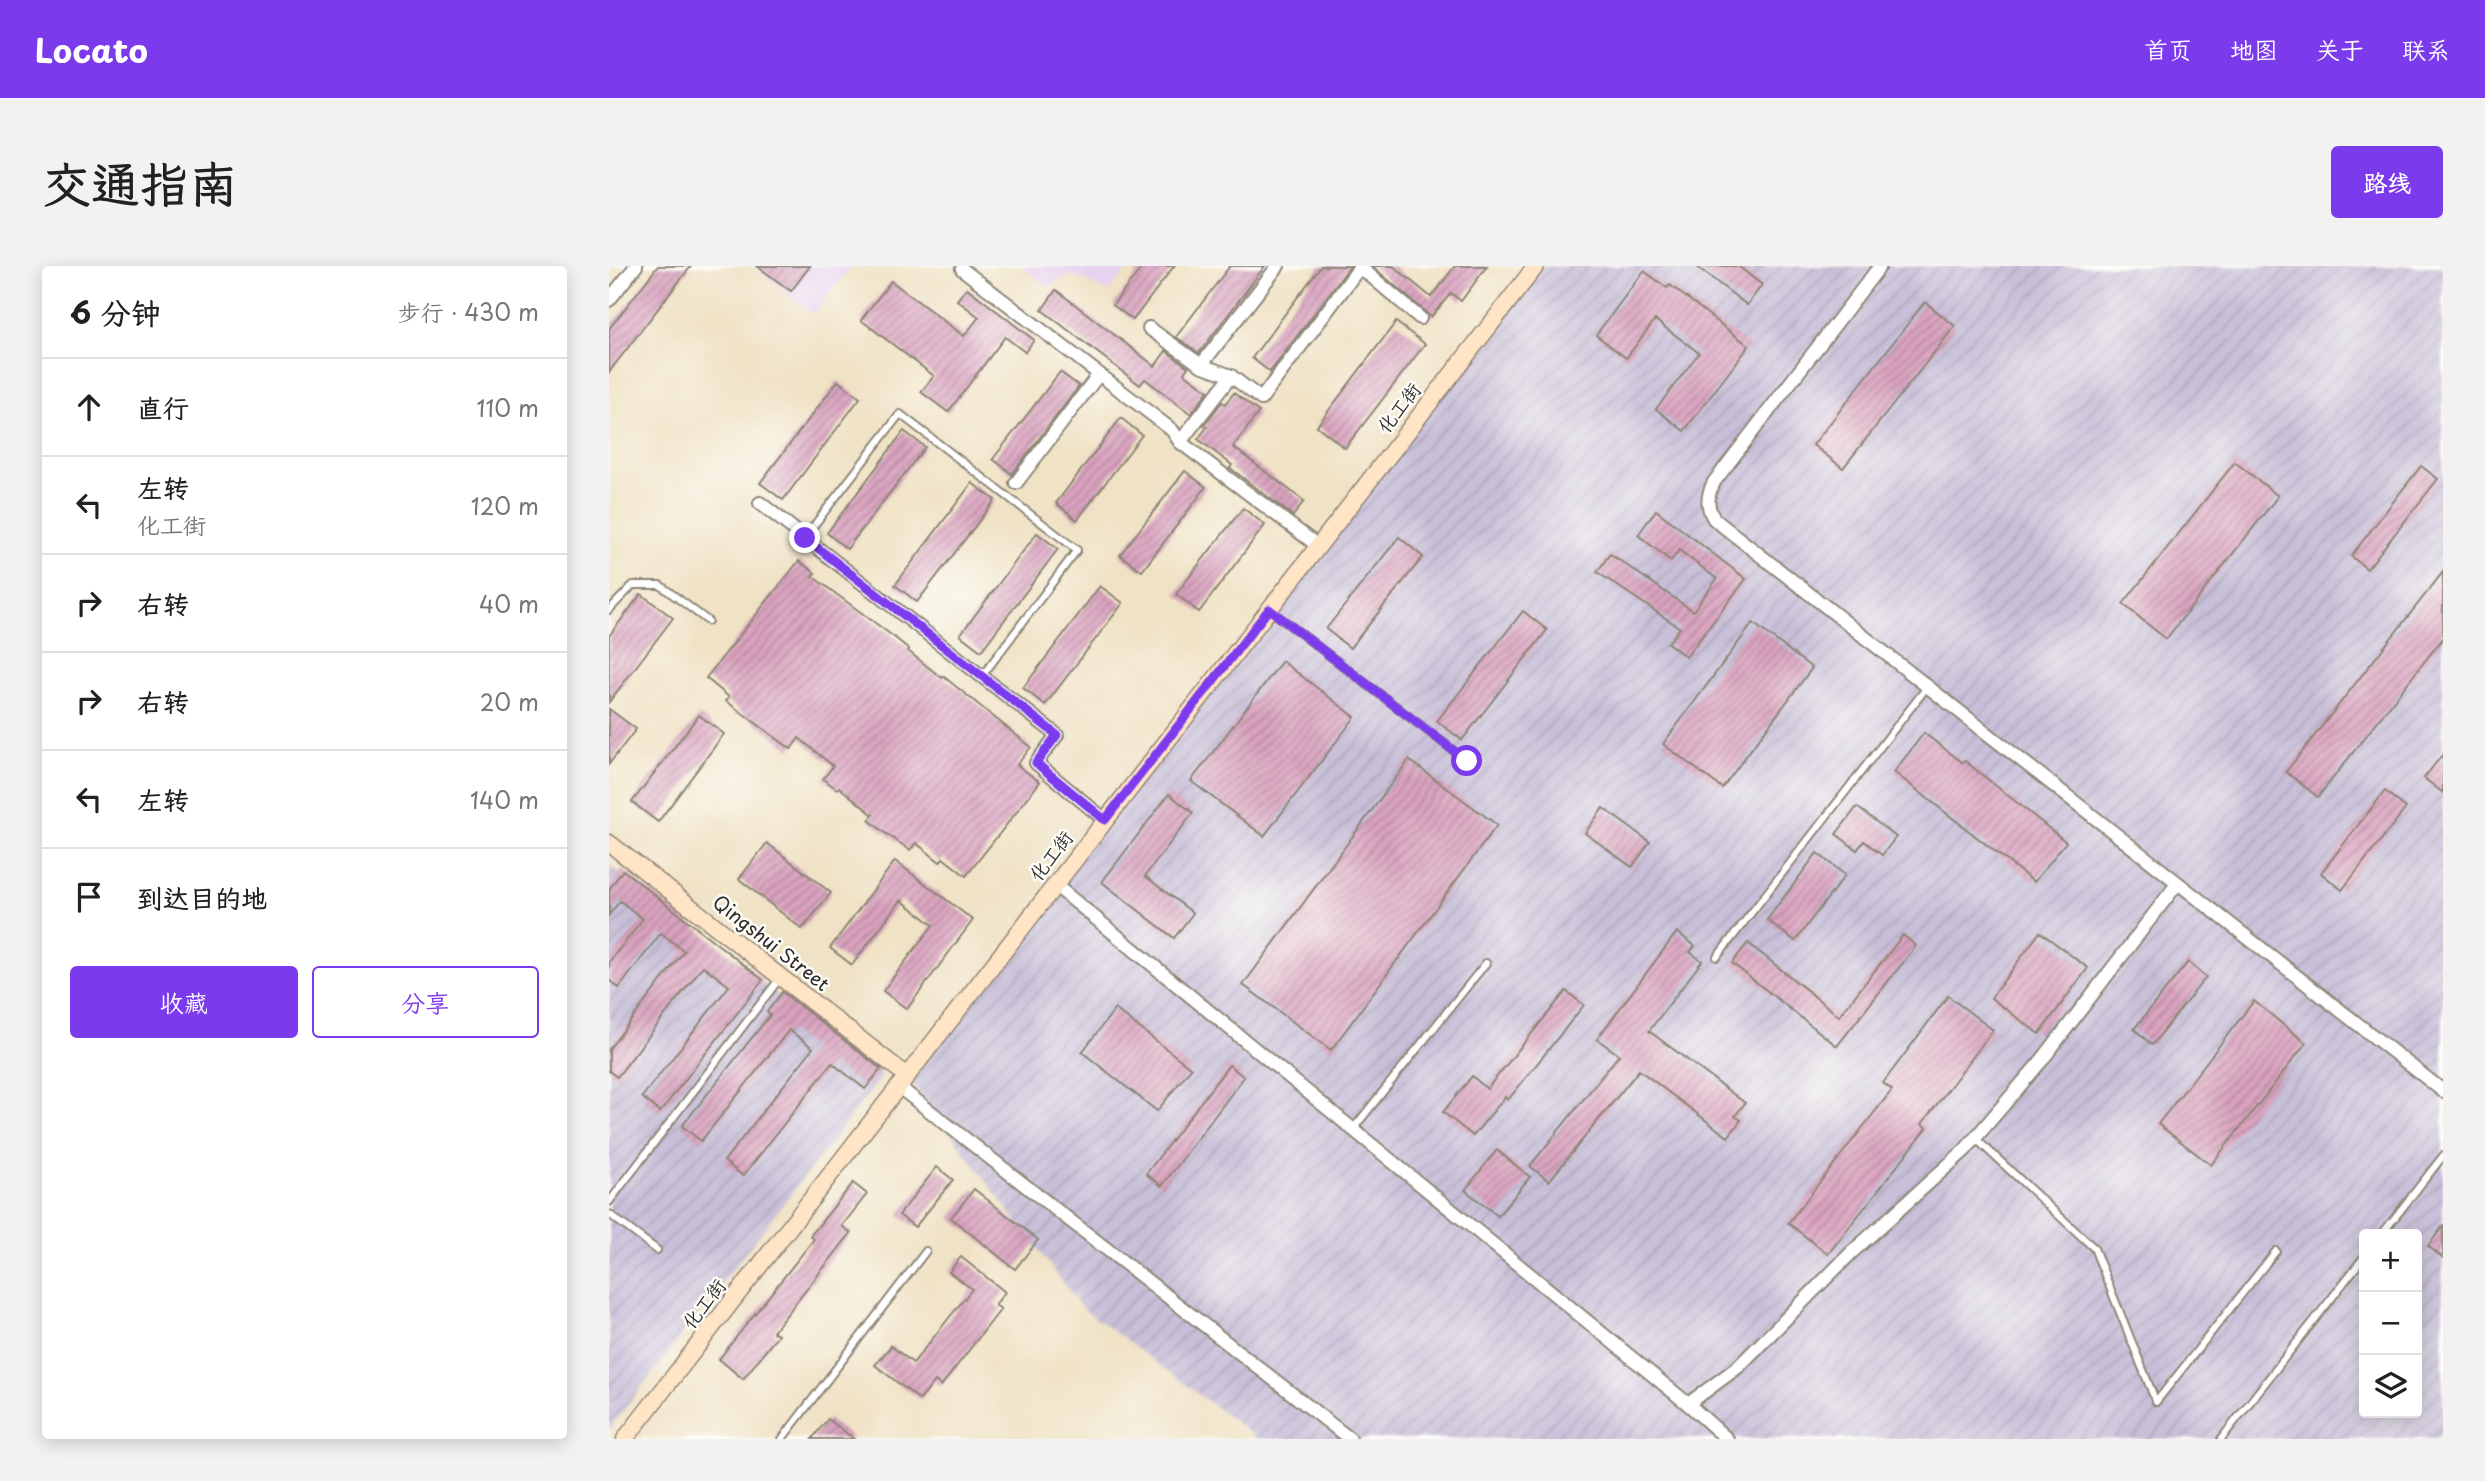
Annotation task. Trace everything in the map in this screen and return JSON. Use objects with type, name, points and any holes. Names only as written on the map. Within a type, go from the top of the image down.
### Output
[{"type":"street","points":[[609,300],[636,266]]},
{"type":"street","points":[[1201,365],[1278,266]]},
{"type":"street","name":"化工街","points":[[625,1439],[1536,266]]},
{"type":"street","points":[[1880,266],[1714,482],[1709,491],[1709,510],[1721,525],[2443,1091]]},
{"type":"street","points":[[1149,328],[1201,365],[1231,376],[1261,398],[1359,267],[1420,318]]},
{"type":"street","points":[[962,270],[1172,430],[1180,442],[1318,546]]},
{"type":"street","points":[[1016,484],[1099,374]]},
{"type":"street","points":[[1180,442],[1231,376]]},
{"type":"street","points":[[760,503],[1057,735],[1036,763],[1105,820]]},
{"type":"street","name":"Qingshui Street","points":[[609,842],[781,977],[903,1082]]},
{"type":"street","points":[[1688,1404],[1738,1367],[1851,1253],[1965,1150],[2042,1060],[2177,884]]},
{"type":"street","points":[[1055,885],[1688,1404],[1727,1439]]},
{"type":"street","points":[[903,1082],[1350,1439]]},
{"type":"lane","points":[[805,538],[899,414],[1077,550],[982,676]]},
{"type":"lane","points":[[609,610],[633,585],[660,585],[708,621]]},
{"type":"lane","points":[[1269,609],[1467,761]]},
{"type":"lane","points":[[1717,957],[1927,687]]},
{"type":"lane","points":[[1353,1129],[1486,963]]},
{"type":"lane","points":[[609,1202],[781,977]]},
{"type":"lane","points":[[1975,1138],[2094,1248],[2156,1402],[2276,1251]]},
{"type":"lane","points":[[2386,1229],[2443,1156]]},
{"type":"lane","points":[[609,1213],[657,1250]]},
{"type":"lane","points":[[782,1439],[926,1251]]},
{"type":"lane","points":[[2221,1439],[2359,1262]]},
{"type":"shaded area","points":[[754,266],[852,266],[813,314]]},
{"type":"shaded area","points":[[1021,266],[1129,266],[1109,292],[1070,274],[1048,287]]},
{"type":"shaded area","points":[[1536,266],[2443,266],[2443,1439],[1259,1439],[1082,1308],[907,1076]]},
{"type":"shaded area","points":[[609,865],[882,1076],[609,1429]]},
{"type":"building","points":[[658,266],[691,266],[609,372],[609,329]]},
{"type":"building","points":[[757,266],[810,266],[791,291]]},
{"type":"building","points":[[1143,266],[1174,266],[1133,320],[1113,305]]},
{"type":"building","points":[[1230,266],[1265,266],[1199,353],[1176,337]]},
{"type":"building","points":[[1321,266],[1350,266],[1270,372],[1252,358]]},
{"type":"building","points":[[1372,266],[1393,266],[1431,297],[1455,266],[1487,266],[1461,301],[1451,293],[1431,317]]},
{"type":"building","points":[[1696,266],[1738,266],[1762,285],[1747,305]]},
{"type":"building","points":[[1644,271],[1667,288],[1670,285],[1749,346],[1684,431],[1656,409],[1699,353],[1655,320],[1626,358],[1596,335]]},
{"type":"building","points":[[891,281],[964,336],[979,317],[957,300],[967,288],[1034,340],[1025,352],[1005,337],[948,412],[921,392],[934,376],[861,320]]},
{"type":"building","points":[[1056,290],[1155,366],[1166,351],[1188,367],[1184,373],[1208,391],[1191,414],[1145,379],[1140,385],[1042,310]]},
{"type":"building","points":[[1925,302],[1955,326],[1843,468],[1813,445]]},
{"type":"building","points":[[1396,322],[1425,344],[1345,448],[1317,426]]},
{"type":"building","points":[[1060,372],[1079,386],[1012,474],[993,459]]},
{"type":"building","points":[[838,381],[860,398],[783,500],[760,483]]},
{"type":"building","points":[[1234,393],[1259,412],[1233,447],[1304,501],[1293,516],[1230,468],[1232,465],[1198,439],[1207,427],[1204,425],[1222,402],[1225,404]]},
{"type":"building","points":[[1121,418],[1142,435],[1077,520],[1056,503]]},
{"type":"building","points":[[904,431],[925,447],[847,549],[827,533]]},
{"type":"building","points":[[2235,462],[2278,496],[2166,639],[2123,604]]},
{"type":"building","points":[[2421,466],[2438,479],[2367,569],[2351,556]]},
{"type":"building","points":[[1185,471],[1206,487],[1142,571],[1120,555]]},
{"type":"building","points":[[972,483],[995,500],[917,602],[895,585]]},
{"type":"building","points":[[1243,508],[1265,525],[1199,612],[1176,594]]},
{"type":"building","points":[[1656,510],[1746,579],[1686,657],[1668,643],[1680,628],[1597,572],[1610,554],[1693,611],[1717,579],[1679,550],[1671,561],[1638,535]]},
{"type":"building","points":[[1037,533],[1058,549],[981,651],[960,635]]},
{"type":"building","points":[[1399,537],[1423,557],[1350,648],[1326,629]]},
{"type":"building","points":[[799,561],[815,573],[812,576],[894,637],[909,649],[908,651],[1031,747],[1017,765],[1040,782],[966,876],[943,858],[940,862],[916,843],[910,850],[885,833],[869,820],[873,815],[839,787],[837,789],[823,779],[833,766],[799,738],[791,749],[726,701],[729,697],[706,678]]},
{"type":"building","points":[[2443,572],[2443,638],[2318,797],[2286,772]]},
{"type":"building","points":[[1100,586],[1123,603],[1045,705],[1023,688]]},
{"type":"building","points":[[641,594],[673,618],[609,702],[609,636]]},
{"type":"building","points":[[1523,611],[1547,630],[1462,740],[1437,721]]},
{"type":"building","points":[[1753,623],[1812,668],[1722,788],[1663,744]]},
{"type":"building","points":[[1282,661],[1355,717],[1264,836],[1191,781]]},
{"type":"building","points":[[609,709],[636,729],[609,764]]},
{"type":"building","points":[[699,715],[724,734],[658,822],[632,802]]},
{"type":"building","points":[[1924,733],[1963,763],[1965,761],[2066,842],[2034,882],[1894,772]]},
{"type":"building","points":[[2443,754],[2443,793],[2424,778]]},
{"type":"building","points":[[1409,760],[1497,825],[1331,1050],[1243,985]]},
{"type":"building","points":[[2385,791],[2406,808],[2342,890],[2321,873]]},
{"type":"building","points":[[1169,794],[1193,813],[1145,876],[1193,913],[1174,938],[1102,882]]},
{"type":"building","points":[[1857,807],[1896,837],[1882,855],[1864,841],[1857,850],[1836,834]]},
{"type":"building","points":[[1603,808],[1650,842],[1632,867],[1585,833]]},
{"type":"building","points":[[767,843],[831,893],[802,929],[739,879]]},
{"type":"building","points":[[1817,853],[1845,875],[1795,941],[1767,920]]},
{"type":"building","points":[[895,861],[973,920],[907,1009],[883,991],[933,925],[901,900],[852,965],[830,948]]},
{"type":"building","points":[[623,870],[763,980],[660,1112],[642,1097],[729,986],[703,966],[617,1077],[609,1071],[609,1049],[684,951],[661,933],[619,988],[609,980],[609,962],[643,919],[620,901],[609,915],[609,889]]},
{"type":"building","points":[[1677,932],[1695,946],[1690,952],[1702,961],[1649,1031],[1745,1103],[1735,1116],[1741,1120],[1728,1137],[1639,1070],[1549,1181],[1530,1166],[1619,1055],[1597,1039]]},
{"type":"building","points":[[2040,932],[2088,968],[2039,1034],[1991,998]]},
{"type":"building","points":[[1903,935],[1916,946],[1837,1046],[1732,963],[1748,943],[1839,1016]]},
{"type":"building","points":[[2188,962],[2206,977],[2152,1045],[2134,1029]]},
{"type":"building","points":[[1566,991],[1584,1005],[1508,1100],[1505,1097],[1473,1136],[1443,1112],[1472,1076],[1487,1089]]},
{"type":"building","points":[[782,992],[881,1069],[865,1089],[832,1063],[743,1176],[724,1161],[813,1048],[789,1030],[701,1141],[682,1126],[770,1015],[767,1012]]},
{"type":"building","points":[[1948,996],[1993,1030],[1922,1124],[1927,1128],[1828,1254],[1788,1223],[1892,1090],[1883,1083]]},
{"type":"building","points":[[2254,1001],[2306,1043],[2211,1165],[2158,1124]]},
{"type":"building","points":[[1115,1009],[1191,1068],[1157,1111],[1082,1052]]},
{"type":"building","points":[[1229,1065],[1244,1077],[1162,1186],[1146,1174]]},
{"type":"building","points":[[1497,1150],[1530,1177],[1498,1216],[1465,1190]]},
{"type":"building","points":[[937,1167],[953,1180],[915,1227],[899,1215]]},
{"type":"building","points":[[853,1183],[867,1194],[842,1226],[851,1233],[773,1332],[778,1335],[743,1379],[719,1359],[814,1239],[810,1236]]},
{"type":"building","points":[[974,1189],[1038,1240],[1015,1269],[951,1218]]},
{"type":"building","points":[[2443,1226],[2443,1258],[2428,1246]]},
{"type":"building","points":[[961,1257],[1005,1292],[995,1305],[1001,1309],[941,1386],[935,1381],[920,1400],[875,1365],[891,1346],[913,1363],[972,1289],[949,1272]]},
{"type":"building","points":[[828,1419],[854,1439],[812,1439]]},
{"type":"route","points":[[805,538],[1057,735],[1036,763],[1105,820],[1269,609],[1467,761]]}]
